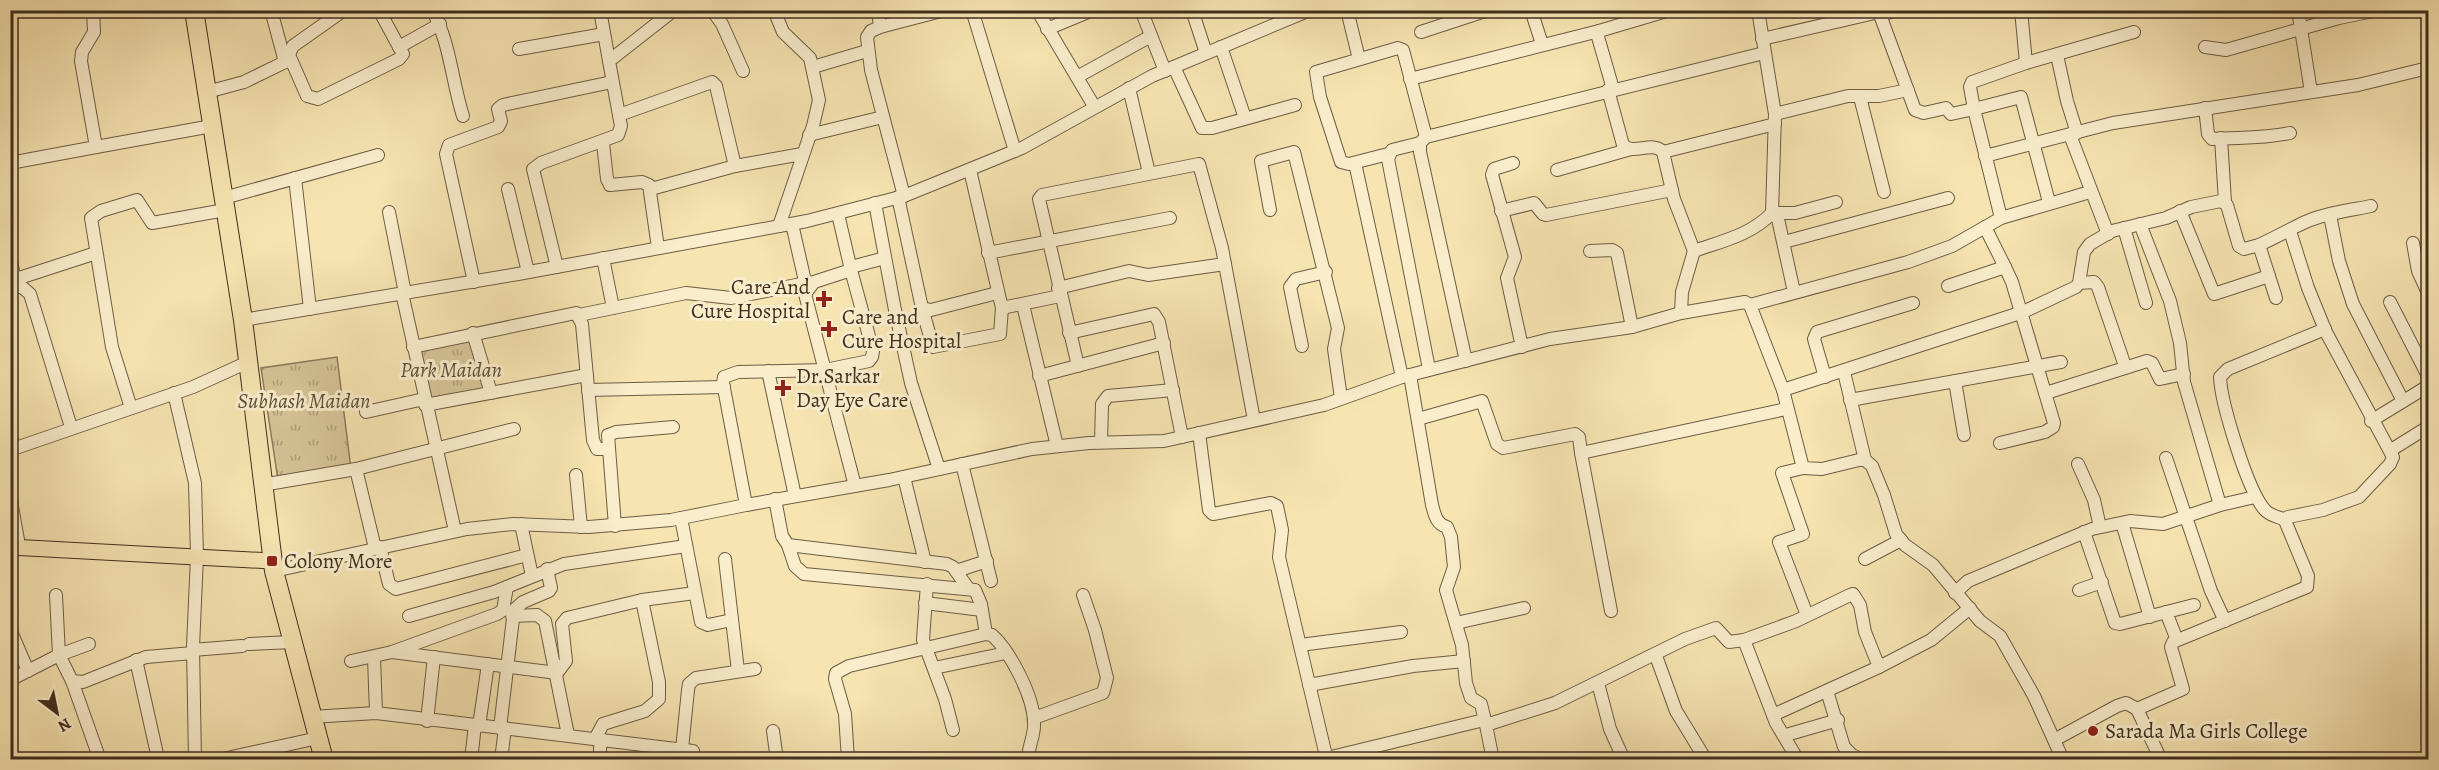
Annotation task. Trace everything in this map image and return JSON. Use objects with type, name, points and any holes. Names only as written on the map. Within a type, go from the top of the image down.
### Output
[{"type":"highway","points":[[194,10],[243,320],[273,566],[311,717],[324,759]]},
{"type":"main road","points":[[14,544],[196,556],[273,566]]},
{"type":"street","points":[[93,10],[94,32],[82,52],[81,61],[96,147]]},
{"type":"street","points":[[271,10],[287,58],[307,96],[318,99],[399,59],[403,54],[379,10]]},
{"type":"street","points":[[207,92],[244,82],[287,58],[293,46],[344,10]]},
{"type":"street","points":[[432,10],[440,24],[454,89],[463,116]]},
{"type":"street","points":[[557,267],[533,169],[541,163],[603,143],[618,135],[621,126],[600,10]]},
{"type":"street","points":[[609,61],[674,10]]},
{"type":"street","points":[[712,10],[722,24],[743,71]]},
{"type":"street","points":[[774,10],[783,32],[805,50],[813,67],[819,100],[779,226]]},
{"type":"street","points":[[878,10],[880,27]]},
{"type":"street","points":[[972,10],[1015,151]]},
{"type":"street","points":[[1037,10],[1095,106]]},
{"type":"street","points":[[1047,29],[1093,10]]},
{"type":"street","points":[[1141,10],[1151,36],[1202,128],[1295,105]]},
{"type":"street","points":[[1192,10],[1206,53]]},
{"type":"street","points":[[1347,10],[1359,59]]},
{"type":"street","points":[[1421,32],[1488,10]]},
{"type":"street","points":[[1531,10],[1542,44]]},
{"type":"street","points":[[1410,79],[1599,31],[1670,10]]},
{"type":"street","points":[[1758,10],[1775,119],[1772,213],[1778,219],[1794,292]]},
{"type":"street","points":[[1882,15],[1896,10]]},
{"type":"street","points":[[2021,10],[2026,63]]},
{"type":"street","points":[[2298,10],[2311,92]]},
{"type":"street","points":[[2205,48],[2226,50],[2301,31],[2339,18],[2378,10]]},
{"type":"street","points":[[943,11],[880,27],[871,31],[867,37],[867,51],[901,197],[922,308],[933,348],[1000,334],[1002,308],[970,170]]},
{"type":"street","points":[[243,320],[474,282],[792,224],[901,197],[1015,151],[1129,88],[1303,12]]},
{"type":"street","points":[[1762,39],[1866,13],[1879,12],[1919,113],[1946,108],[1954,114],[2021,96],[2049,202]]},
{"type":"street","points":[[399,47],[440,24]]},
{"type":"street","points":[[1599,31],[1598,37],[1623,145],[1631,149]]},
{"type":"street","points":[[2001,218],[1970,84],[2026,63],[2134,32]]},
{"type":"street","points":[[519,49],[604,34]]},
{"type":"street","points":[[1077,77],[1151,36]]},
{"type":"street","points":[[1221,47],[1245,118]]},
{"type":"street","points":[[1466,361],[1420,152],[1423,140],[1403,50],[1398,48],[1320,69],[1315,77],[1329,131],[1341,162],[1355,163],[1388,154],[1423,140],[1611,90],[1764,53]]},
{"type":"street","points":[[813,67],[867,51]]},
{"type":"street","points":[[2057,55],[2074,134],[2090,192],[2108,234]]},
{"type":"street","points":[[1985,156],[2113,123],[2358,85],[2428,68]]},
{"type":"street","points":[[474,282],[447,154],[449,145],[498,127],[501,121],[498,109],[503,105],[612,82]]},
{"type":"street","points":[[619,115],[712,82],[718,91],[735,166]]},
{"type":"street","points":[[1129,88],[1149,174]]},
{"type":"street","points":[[1557,170],[1631,149],[1654,147],[1663,152],[1848,96],[1879,96],[1908,90]]},
{"type":"street","points":[[1860,97],[1884,192]]},
{"type":"street","points":[[2205,108],[2209,137],[2259,139],[2290,133]]},
{"type":"street","points":[[809,135],[883,117]]},
{"type":"street","points":[[10,163],[212,126]]},
{"type":"street","points":[[2221,138],[2225,202],[2239,246],[2244,249],[2290,231],[2294,226],[2371,206]]},
{"type":"street","points":[[603,143],[605,168],[610,185],[642,182],[651,189],[658,248]]},
{"type":"street","points":[[1269,210],[1261,161],[1294,152],[1326,272],[1338,328],[1334,349],[1341,398]]},
{"type":"street","points":[[1663,152],[1672,190],[1694,251],[1682,292],[1681,313]]},
{"type":"street","points":[[651,189],[735,166],[802,154]]},
{"type":"street","points":[[1388,154],[1429,369]]},
{"type":"street","points":[[131,408],[112,347],[91,218],[101,212],[137,200],[149,221],[156,223],[224,204],[295,178],[378,155]]},
{"type":"street","points":[[1355,163],[1418,419],[1431,505],[1436,519],[1440,525],[1448,527],[1451,537],[1455,567],[1446,590],[1464,661],[1466,683],[1471,698],[1481,704],[1493,759]]},
{"type":"street","points":[[1513,163],[1492,172],[1515,257],[1507,278],[1522,347]]},
{"type":"street","points":[[1078,366],[1039,204],[1042,195],[1199,164],[1225,264],[1254,420]]},
{"type":"street","points":[[295,178],[310,309]]},
{"type":"street","points":[[508,189],[528,272]]},
{"type":"street","points":[[1501,211],[1534,203],[1546,215],[1672,190]]},
{"type":"street","points":[[1750,305],[1908,262],[1952,246],[2001,218],[2049,202],[2090,192]]},
{"type":"street","points":[[1784,242],[1948,198]]},
{"type":"street","points":[[1694,251],[1740,235],[1758,225],[1772,213],[1795,213],[1836,202]]},
{"type":"street","points":[[2079,284],[2084,252],[2108,234],[2180,211],[2225,202]]},
{"type":"street","points":[[875,203],[911,383],[939,469]]},
{"type":"street","points":[[2180,211],[2214,294],[2269,276]]},
{"type":"street","points":[[389,212],[424,402],[455,531]]},
{"type":"street","points":[[746,504],[724,377],[731,374],[768,371],[825,370],[863,363],[872,357],[838,214]]},
{"type":"street","points":[[2330,215],[2339,261],[2353,304],[2403,401]]},
{"type":"street","points":[[988,253],[1170,218]]},
{"type":"street","points":[[792,224],[806,286],[805,294],[855,486]]},
{"type":"street","points":[[2140,224],[2170,301],[2180,342],[2184,374],[2220,505]]},
{"type":"street","points":[[1985,227],[2006,267],[2046,393],[2053,427],[2045,432],[2000,443]]},
{"type":"street","points":[[2124,228],[2146,303]]},
{"type":"street","points":[[2286,520],[2292,515],[2323,510],[2359,497],[2390,464],[2393,457],[2391,450],[2371,421],[2325,329],[2308,288],[2290,231]]},
{"type":"street","points":[[2413,243],[2418,272],[2428,293]]},
{"type":"street","points":[[2259,245],[2276,298]]},
{"type":"street","points":[[1590,251],[1617,252],[1632,327]]},
{"type":"street","points":[[12,283],[96,253]]},
{"type":"street","points":[[10,257],[12,283]]},
{"type":"street","points":[[603,258],[613,308]]},
{"type":"street","points":[[413,347],[557,314],[576,313],[579,315],[686,293],[731,298],[806,286],[851,268],[885,258]]},
{"type":"street","points":[[1002,308],[1023,305],[1129,271],[1143,275],[1157,275],[1225,264]]},
{"type":"street","points":[[1948,285],[2006,267]]},
{"type":"street","points":[[1302,346],[1290,287],[1296,279],[1326,272]]},
{"type":"street","points":[[1783,390],[2020,313],[2079,284],[2094,282],[2098,287],[2125,366]]},
{"type":"street","points":[[12,283],[22,287],[30,294],[70,427]]},
{"type":"street","points":[[922,308],[931,310],[997,293]]},
{"type":"street","points":[[273,566],[455,531],[521,524],[615,526],[681,518],[1057,446],[1101,442],[1164,441],[1324,405],[1429,369],[1550,339],[1632,327],[1681,313],[1745,302],[1750,305],[1783,390],[1786,410],[1803,468]]},
{"type":"street","points":[[2390,302],[2428,376]]},
{"type":"street","points":[[1825,377],[1814,339],[1817,332],[1913,303]]},
{"type":"street","points":[[1023,305],[1057,446]]},
{"type":"street","points":[[1070,333],[1155,314],[1164,343],[1182,437]]},
{"type":"street","points":[[579,315],[582,324],[594,446],[597,449],[608,449]]},
{"type":"street","points":[[2137,709],[2182,689],[2171,647],[2177,640],[2307,587],[2308,576],[2286,520],[2267,513],[2255,497],[2232,430],[2220,382],[2222,372],[2325,329]]},
{"type":"street","points":[[474,333],[491,393]]},
{"type":"street","points":[[1039,376],[1164,343]]},
{"type":"street","points":[[2046,393],[2125,366],[2147,361],[2152,363],[2160,379],[2184,374]]},
{"type":"street","points":[[12,445],[174,393],[248,362]]},
{"type":"street","points":[[1850,400],[2061,362]]},
{"type":"street","points":[[768,371],[795,496]]},
{"type":"street","points":[[1844,372],[1865,460],[1872,466],[1896,534],[1900,540],[1933,565],[1955,593],[2000,636],[2056,739],[2063,759]]},
{"type":"street","points":[[366,412],[491,393],[587,375]]},
{"type":"street","points":[[1955,381],[1964,435]]},
{"type":"street","points":[[2371,421],[2428,386]]},
{"type":"street","points":[[588,390],[724,387]]},
{"type":"street","points":[[1101,442],[1102,404],[1108,396],[1173,390]]},
{"type":"street","points":[[174,393],[195,483],[196,556],[193,651],[195,759]]},
{"type":"street","points":[[1418,419],[1482,401],[1497,444],[1503,448],[1575,434],[1579,437],[1611,611]]},
{"type":"street","points":[[1581,453],[1786,410]]},
{"type":"street","points":[[615,526],[608,449],[608,439],[611,433],[673,427]]},
{"type":"street","points":[[2391,450],[2428,427]]},
{"type":"street","points":[[262,485],[356,469],[514,429]]},
{"type":"street","points":[[1199,433],[1209,510],[1213,514],[1271,503],[1277,506],[1282,530],[1279,557],[1327,759],[1555,703],[1712,628],[1720,631],[1729,642],[1743,640],[1853,594],[1860,605],[1865,633],[1879,667]]},
{"type":"street","points":[[2166,458],[2188,517],[2211,591],[2225,621]]},
{"type":"street","points":[[1807,615],[1779,542],[1803,534],[1782,473],[1803,468],[1822,469],[1865,460]]},
{"type":"street","points":[[962,464],[991,581]]},
{"type":"street","points":[[2078,464],[2094,500],[2100,527]]},
{"type":"street","points":[[356,469],[389,584],[396,589],[527,555]]},
{"type":"street","points":[[576,475],[581,527]]},
{"type":"street","points":[[904,477],[925,562]]},
{"type":"street","points":[[10,495],[14,544]]},
{"type":"street","points":[[1955,593],[1968,581],[2084,532],[2122,523],[2163,524],[2220,505],[2255,497]]},
{"type":"street","points":[[775,499],[782,536],[788,545],[795,566],[804,574],[968,588],[977,593],[986,634]]},
{"type":"street","points":[[681,518],[701,622],[704,624],[732,620]]},
{"type":"street","points":[[2122,523],[2150,616]]},
{"type":"street","points":[[521,524],[532,576]]},
{"type":"street","points":[[2084,532],[2115,623],[2120,624],[2194,605]]},
{"type":"street","points":[[1865,559],[1900,540]]},
{"type":"street","points":[[788,545],[947,564],[956,571],[968,588]]},
{"type":"street","points":[[409,616],[507,587],[547,569],[585,560],[686,546]]},
{"type":"street","points":[[725,559],[738,671]]},
{"type":"street","points":[[956,571],[987,561]]},
{"type":"street","points":[[501,759],[506,667],[512,616],[517,606],[549,591],[551,588],[547,569]]},
{"type":"street","points":[[2079,590],[2102,582]]},
{"type":"street","points":[[927,584],[922,633],[925,648],[945,699],[953,730]]},
{"type":"street","points":[[351,661],[392,652],[497,615],[505,604],[507,587]]},
{"type":"street","points":[[557,673],[566,661],[563,620],[642,600],[695,593]]},
{"type":"street","points":[[56,595],[59,655],[72,681],[100,759]]},
{"type":"street","points":[[1034,718],[1103,693],[1106,687],[1107,678],[1095,630],[1083,595]]},
{"type":"street","points":[[599,759],[598,739],[603,724],[645,711],[659,699],[659,682],[642,600]]},
{"type":"street","points":[[925,603],[982,610]]},
{"type":"street","points":[[1455,623],[1524,608]]},
{"type":"street","points":[[1773,715],[1879,667],[1931,640],[1970,608]]},
{"type":"street","points":[[2166,612],[2177,640]]},
{"type":"street","points":[[512,616],[542,617],[557,673],[568,735]]},
{"type":"street","points":[[10,628],[28,671]]},
{"type":"street","points":[[1300,645],[1401,632]]},
{"type":"street","points":[[848,759],[845,714],[835,679],[836,673],[849,666],[992,634],[999,640],[1022,681],[1034,718],[1028,759]]},
{"type":"street","points":[[1743,640],[1773,715],[1798,759]]},
{"type":"street","points":[[72,681],[83,682],[136,660],[157,655],[293,642]]},
{"type":"street","points":[[10,680],[59,655],[89,644]]},
{"type":"street","points":[[392,652],[557,673]]},
{"type":"street","points":[[934,668],[1006,653]]},
{"type":"street","points":[[1656,656],[1676,711],[1706,759]]},
{"type":"street","points":[[374,657],[376,713]]},
{"type":"street","points":[[427,721],[434,657]]},
{"type":"street","points":[[136,660],[157,754]]},
{"type":"street","points":[[1309,685],[1413,666],[1464,661]]},
{"type":"street","points":[[471,759],[488,664]]},
{"type":"street","points":[[311,717],[376,713],[427,721],[688,750],[689,684],[696,678],[754,669]]},
{"type":"street","points":[[1598,683],[1610,729],[1624,759]]},
{"type":"street","points":[[1827,691],[1838,720],[1839,734],[1844,747],[1852,755],[1863,759]]},
{"type":"street","points":[[2056,739],[2126,703],[2137,709],[2161,759]]},
{"type":"street","points":[[1786,735],[1838,720]]},
{"type":"street","points":[[772,731],[777,759]]},
{"type":"street","points":[[218,759],[318,738]]},
{"type":"green space","name":"Park Maidan","points":[[472,336],[486,391],[429,403],[417,349]]},
{"type":"green space","name":"Subhash Maidan","points":[[337,357],[351,469],[278,480],[261,368]]},
{"type":"place","name":"Care And Cure Hospital","points":[[824,299]]},
{"type":"place","name":"Care and Cure Hospital","points":[[829,329]]},
{"type":"place","name":"Dr.Sarkar Day Eye Care","points":[[783,388]]},
{"type":"place","name":"Colony More","points":[[272,561]]},
{"type":"place","name":"Sarada Ma Girls College","points":[[2093,731]]}]
